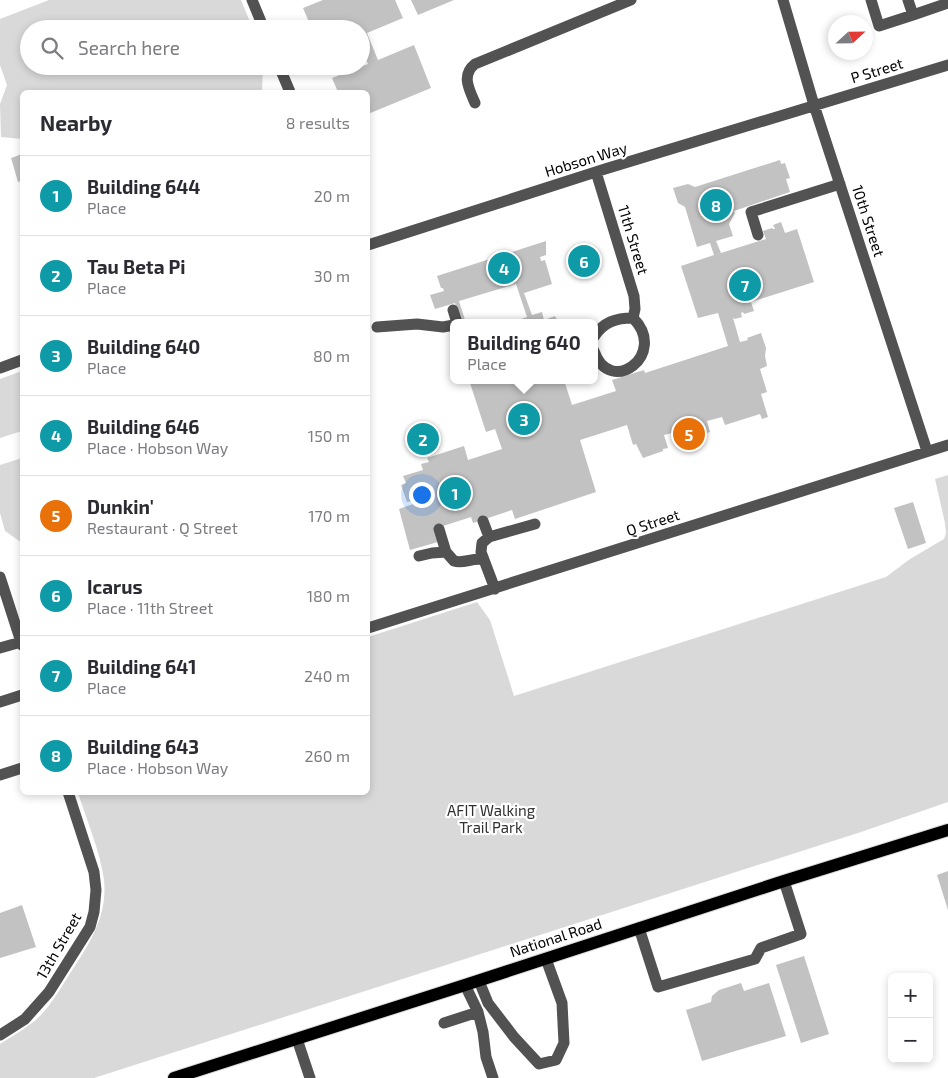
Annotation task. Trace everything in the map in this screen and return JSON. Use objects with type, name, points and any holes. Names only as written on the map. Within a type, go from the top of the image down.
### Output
[{"type":"main road","name":"National Road","points":[[174,1078],[948,830]]},
{"type":"street","points":[[252,0],[260,20]]},
{"type":"street","points":[[475,103],[468,87],[466,76],[475,64],[631,0]]},
{"type":"street","name":"10th Street","points":[[783,0],[814,105],[927,451]]},
{"type":"street","points":[[871,0],[879,26],[948,4]]},
{"type":"street","points":[[908,0],[914,15]]},
{"type":"street","name":"P Street","points":[[814,105],[948,65]]},
{"type":"street","points":[[283,75],[289,90]]},
{"type":"street","name":"Hobson Way","points":[[370,244],[814,105]]},
{"type":"street","name":"11th Street","points":[[596,172],[634,296],[634,318],[641,328],[644,347],[640,360],[632,368],[620,372],[608,369],[598,360]]},
{"type":"street","points":[[758,235],[751,212],[840,184]]},
{"type":"street","points":[[453,310],[454,319]]},
{"type":"street","points":[[598,330],[609,322],[634,318]]},
{"type":"street","points":[[377,327],[417,324],[443,327],[450,325]]},
{"type":"street","points":[[0,368],[20,361]]},
{"type":"street","name":"Q Street","points":[[370,627],[948,445]]},
{"type":"street","points":[[483,521],[489,538]]},
{"type":"street","points":[[495,589],[481,546],[485,539],[534,524]]},
{"type":"street","points":[[439,529],[446,552],[451,560],[457,562],[478,558],[484,560]]},
{"type":"street","points":[[423,552],[446,552]]},
{"type":"street","points":[[0,577],[20,638]]},
{"type":"street","points":[[0,648],[20,644]]},
{"type":"street","points":[[0,702],[20,696]]},
{"type":"street","points":[[0,775],[20,769]]},
{"type":"street","name":"13th Street","points":[[0,1035],[25,1019],[49,992],[90,927],[94,912],[96,890],[94,872],[69,795]]},
{"type":"street","points":[[639,928],[658,988],[755,959],[761,948],[801,934],[784,881]]},
{"type":"street","points":[[478,981],[488,1003],[514,1037],[539,1064],[556,1060],[564,1043],[562,1003],[546,959]]},
{"type":"street","points":[[465,985],[478,1012],[486,1057],[493,1078]]},
{"type":"street","points":[[444,1024],[478,1012]]},
{"type":"street","points":[[298,1039],[310,1078]]},
{"type":"green space","points":[[49,0],[241,0],[249,20],[20,20],[20,75],[263,75],[262,90],[20,90],[20,139],[1,137],[0,104],[7,85],[0,65],[0,19]]},
{"type":"green space","points":[[20,372],[20,432],[0,438],[0,379]]},
{"type":"green space","points":[[20,459],[20,542],[5,531],[0,513],[0,465]]},
{"type":"green space","name":"AFIT Walking Trail Park","points":[[948,475],[948,802],[861,832],[94,1078],[0,1078],[0,1044],[21,1031],[45,1010],[83,953],[100,919],[103,906],[104,880],[96,847],[79,795],[370,795],[370,636],[477,602],[490,620],[514,696],[886,577],[910,559],[944,539],[946,533],[945,523],[935,479]]},
{"type":"building","points":[[323,0],[395,0],[403,18],[370,32],[370,20],[308,20],[303,8]]},
{"type":"building","points":[[411,0],[454,0],[418,15]]},
{"type":"building","points":[[370,40],[378,60],[414,45],[431,88],[370,113],[370,90],[337,90],[332,78],[340,75],[370,75]]},
{"type":"building","points":[[20,155],[20,182],[18,182],[11,158]]},
{"type":"building","points":[[780,160],[781,164],[785,163],[790,178],[786,179],[790,192],[734,211],[735,213],[729,224],[733,236],[716,241],[721,253],[766,239],[763,231],[775,229],[773,225],[781,222],[785,233],[797,229],[814,282],[751,302],[754,311],[744,314],[743,312],[741,313],[742,317],[733,318],[740,342],[761,333],[766,348],[767,366],[760,369],[767,392],[761,394],[768,417],[762,419],[760,414],[725,425],[722,417],[707,421],[710,432],[683,441],[680,431],[664,435],[668,448],[643,458],[636,444],[633,445],[627,425],[580,440],[596,492],[515,519],[512,510],[473,523],[471,517],[443,526],[442,524],[434,527],[438,542],[410,550],[399,509],[413,504],[412,501],[407,502],[401,485],[406,483],[403,476],[423,470],[421,464],[429,462],[427,458],[464,446],[468,460],[502,449],[495,429],[486,432],[470,384],[565,384],[572,405],[616,391],[612,380],[644,370],[645,373],[728,346],[718,313],[698,318],[681,266],[714,255],[710,243],[697,247],[685,207],[678,203],[673,188],[688,184],[695,187]]},
{"type":"building","points":[[546,241],[546,255],[540,257],[541,261],[545,260],[552,284],[524,293],[532,315],[542,312],[544,319],[521,319],[527,317],[516,284],[459,301],[465,319],[460,319],[455,303],[435,309],[430,295],[444,291],[437,276]]},
{"type":"building","points":[[913,502],[926,543],[908,549],[894,508]]},
{"type":"building","points":[[948,871],[948,910],[937,875]]},
{"type":"building","points":[[22,905],[36,947],[0,958],[0,913]]},
{"type":"building","points":[[804,956],[829,1034],[801,1043],[776,965]]},
{"type":"building","points":[[741,983],[744,991],[769,983],[786,1036],[702,1061],[686,1010],[711,1002],[712,996],[719,990]]},
{"type":"place","name":"Building 643","points":[[716,205]]},
{"type":"place","name":"Icarus","points":[[584,261]]},
{"type":"place","name":"Building 646","points":[[504,268]]},
{"type":"place","name":"Building 641","points":[[745,285]]},
{"type":"place","name":"Building 640","points":[[524,419]]},
{"type":"place","name":"Dunkin'","points":[[689,434]]},
{"type":"place","name":"Tau Beta Pi","points":[[423,439]]},
{"type":"place","name":"Building 644","points":[[455,493]]}]
